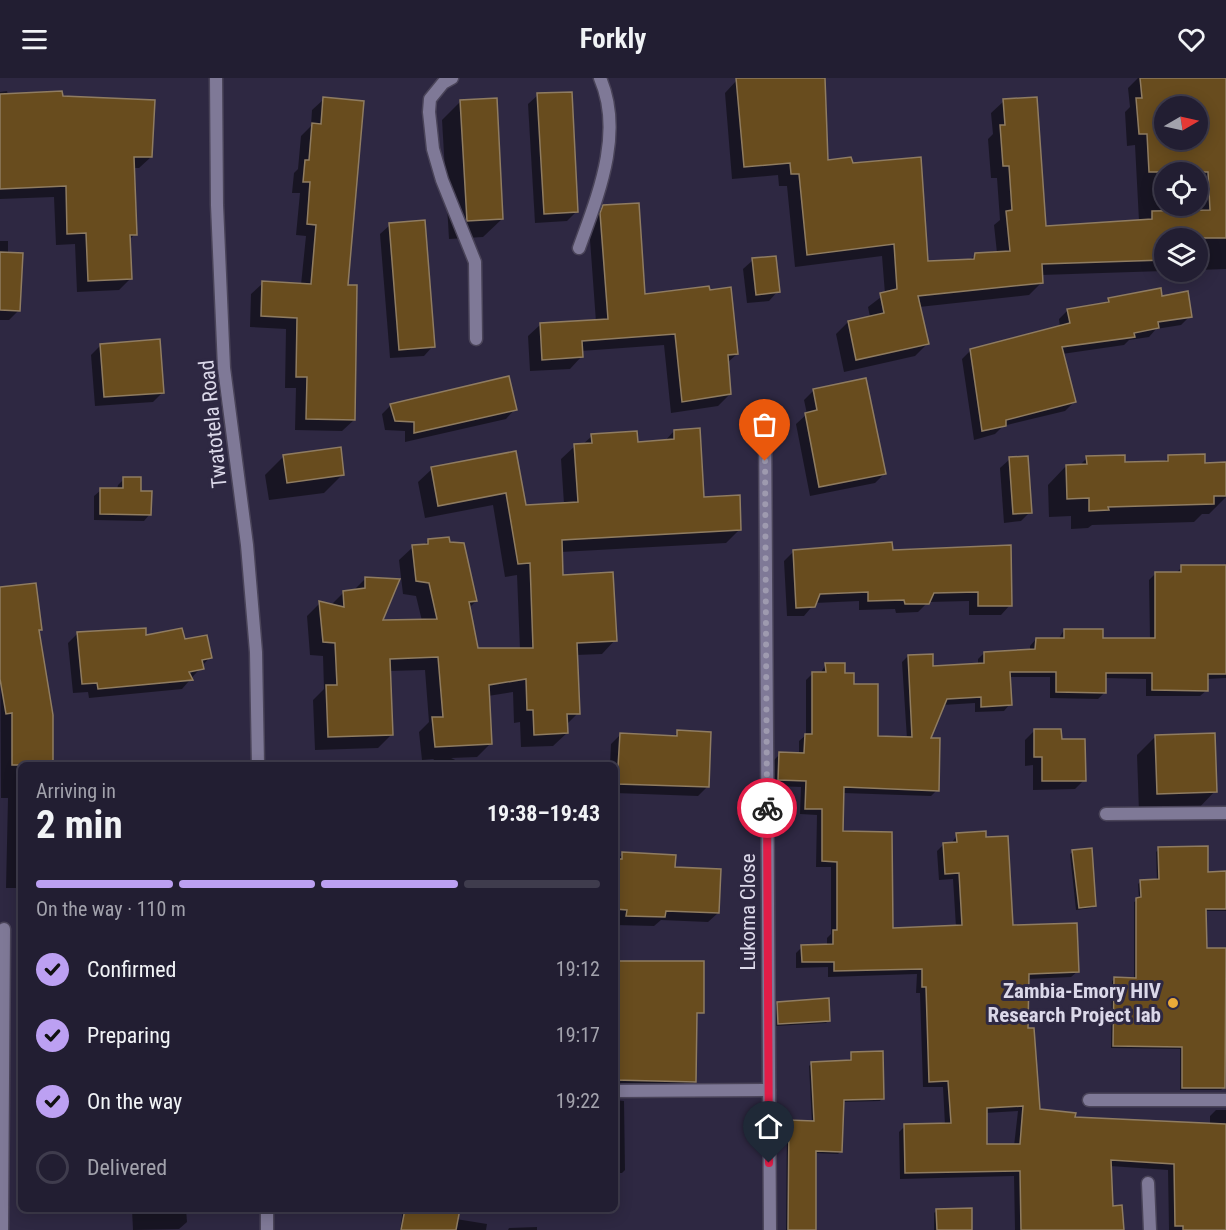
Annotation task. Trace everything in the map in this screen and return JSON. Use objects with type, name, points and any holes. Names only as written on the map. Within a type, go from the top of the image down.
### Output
[{"type":"street","name":"Twatotela Road","points":[[216,78],[217,205],[224,368],[247,545],[256,652],[258,762]]},
{"type":"street","points":[[452,78],[443,83],[430,99],[429,112],[433,149],[442,180],[475,262],[476,339]]},
{"type":"street","points":[[579,248],[607,166],[609,108],[600,78]]},
{"type":"street","name":"Lukoma Close","points":[[765,414],[770,1230]]},
{"type":"street","points":[[1106,814],[1226,813]]},
{"type":"street","points":[[2,1230],[4,929]]},
{"type":"street","points":[[618,1091],[769,1090]]},
{"type":"street","points":[[1089,1100],[1226,1100]]},
{"type":"street","points":[[1148,1183],[1150,1230]]},
{"type":"street","points":[[267,1212],[267,1230]]},
{"type":"building","points":[[736,78],[825,78],[828,160],[851,157],[853,163],[921,157],[928,261],[974,259],[975,253],[1010,251],[1006,211],[1012,210],[1009,166],[1003,166],[1000,125],[1005,125],[1003,99],[1037,97],[1046,226],[1152,219],[1152,211],[1154,211],[1154,216],[1208,216],[1208,210],[1210,210],[1208,162],[1154,162],[1154,172],[1149,172],[1147,134],[1139,134],[1136,98],[1142,98],[1140,78],[1226,78],[1226,238],[1208,238],[1208,228],[1154,228],[1154,260],[1042,264],[1043,283],[918,296],[929,344],[856,360],[848,321],[884,313],[880,293],[897,289],[894,244],[807,255],[799,174],[791,174],[790,163],[744,167]]},
{"type":"building","points":[[62,91],[63,96],[155,100],[152,157],[134,157],[137,235],[130,235],[132,279],[88,281],[86,233],[67,234],[66,186],[0,189],[0,94]]},
{"type":"building","points":[[572,92],[578,212],[544,214],[537,93]]},
{"type":"building","points":[[323,97],[364,101],[348,285],[357,285],[355,420],[306,419],[307,377],[296,377],[297,318],[261,316],[262,281],[311,284],[316,225],[307,224],[310,182],[303,182],[305,160],[309,160],[312,123],[321,124]]},
{"type":"building","points":[[497,98],[503,219],[467,221],[460,100]]},
{"type":"building","points":[[639,203],[645,294],[709,286],[710,290],[731,287],[738,354],[728,355],[731,394],[682,402],[675,334],[582,341],[583,357],[542,360],[540,323],[608,319],[600,213],[603,205]]},
{"type":"building","points":[[425,220],[435,347],[399,350],[389,223]]},
{"type":"building","points":[[0,252],[23,253],[20,311],[0,310]]},
{"type":"building","points":[[776,256],[780,292],[756,295],[752,258]]},
{"type":"building","points":[[1161,288],[1162,296],[1188,291],[1192,317],[1158,322],[1159,328],[1134,333],[1135,337],[1062,347],[1076,402],[1006,420],[1006,426],[982,431],[970,349],[1070,323],[1067,309],[1109,302],[1108,298]]},
{"type":"building","points":[[160,339],[164,393],[104,397],[100,344]]},
{"type":"building","points":[[509,376],[517,410],[414,433],[414,422],[395,421],[390,404]]},
{"type":"building","points":[[866,378],[886,474],[819,487],[805,413],[817,410],[813,389]]},
{"type":"building","points":[[700,428],[704,497],[740,495],[741,530],[562,540],[563,575],[613,572],[617,641],[577,643],[580,714],[567,714],[568,733],[534,735],[533,710],[527,710],[526,679],[489,685],[492,744],[435,747],[432,717],[443,717],[438,657],[390,659],[393,735],[328,737],[326,685],[337,685],[335,643],[323,642],[319,601],[344,607],[343,591],[365,588],[365,577],[400,579],[383,620],[437,619],[429,583],[416,581],[412,545],[428,544],[428,539],[449,537],[450,542],[464,543],[477,601],[469,602],[478,648],[533,648],[530,563],[518,564],[506,493],[438,506],[431,467],[516,451],[526,505],[578,502],[574,444],[592,443],[591,434],[637,431],[638,442],[674,439],[674,430]]},
{"type":"building","points":[[341,447],[344,475],[287,483],[283,455]]},
{"type":"building","points":[[1205,454],[1205,463],[1226,462],[1226,496],[1214,496],[1214,504],[1108,507],[1109,510],[1089,511],[1089,498],[1067,499],[1066,465],[1087,464],[1086,456],[1125,455],[1125,462],[1168,461],[1168,455]]},
{"type":"building","points":[[1028,456],[1032,513],[1013,514],[1009,457]]},
{"type":"building","points":[[123,477],[141,477],[141,491],[152,491],[151,515],[100,514],[100,488],[123,488]]},
{"type":"building","points":[[892,542],[893,550],[1011,545],[1012,606],[978,606],[978,592],[934,593],[929,604],[905,604],[904,600],[868,601],[868,592],[820,594],[815,607],[796,608],[793,550]]},
{"type":"building","points":[[1181,565],[1226,565],[1226,674],[1208,674],[1208,691],[1152,690],[1152,673],[1106,673],[1106,693],[1056,692],[1056,672],[1010,672],[1012,705],[981,707],[981,697],[947,699],[931,738],[940,738],[939,791],[844,787],[843,831],[892,832],[893,928],[962,925],[959,873],[945,874],[943,843],[957,842],[956,833],[986,831],[986,837],[1008,836],[1013,925],[1077,923],[1079,972],[1029,974],[1028,1028],[1034,1028],[1040,1109],[1076,1113],[1075,1117],[1226,1124],[1226,1230],[1183,1230],[1183,1226],[1175,1226],[1174,1164],[1111,1160],[1113,1206],[1122,1205],[1124,1230],[1021,1230],[1020,1171],[905,1173],[904,1124],[951,1123],[948,1081],[929,1082],[926,987],[922,987],[922,969],[834,971],[834,962],[802,962],[801,945],[833,944],[833,930],[837,930],[837,862],[822,861],[822,809],[805,809],[806,781],[778,780],[779,752],[804,753],[805,734],[812,734],[812,672],[826,672],[825,663],[845,663],[845,673],[854,673],[854,684],[878,684],[878,736],[912,737],[908,655],[933,654],[933,666],[984,663],[984,652],[1035,649],[1036,638],[1064,638],[1064,629],[1103,629],[1103,638],[1155,638],[1155,572],[1181,572]],"holes":[[[1023,1106],[1020,1144],[987,1144],[987,1108]]]},
{"type":"building","points":[[36,583],[42,630],[39,630],[53,715],[53,762],[18,762],[18,765],[12,765],[12,713],[6,714],[0,679],[0,587]]},
{"type":"building","points":[[146,628],[146,635],[182,628],[185,639],[207,635],[212,658],[202,660],[204,669],[189,672],[193,680],[98,689],[97,683],[82,684],[77,632]]},
{"type":"building","points":[[1034,729],[1061,729],[1062,739],[1085,739],[1086,781],[1042,781],[1042,757],[1034,757]]},
{"type":"building","points":[[677,730],[711,732],[709,787],[618,784],[620,733],[677,736]]},
{"type":"building","points":[[1215,733],[1217,792],[1157,794],[1155,735]]},
{"type":"building","points":[[1208,846],[1208,872],[1226,871],[1226,909],[1206,909],[1207,948],[1226,948],[1225,1088],[1182,1088],[1182,1047],[1113,1046],[1114,977],[1136,978],[1136,898],[1141,897],[1140,880],[1159,879],[1158,847]]},
{"type":"building","points":[[1092,848],[1096,906],[1079,908],[1072,850]]},
{"type":"building","points":[[622,852],[676,855],[675,867],[721,869],[719,913],[666,911],[665,917],[626,916],[627,910],[618,909],[618,859],[622,859]]},
{"type":"building","points":[[618,961],[704,961],[704,1013],[697,1013],[696,1082],[618,1080]]},
{"type":"building","points":[[829,998],[830,1021],[778,1024],[777,1002]]},
{"type":"building","points":[[883,1051],[884,1099],[844,1100],[842,1152],[816,1151],[816,1230],[788,1230],[789,1120],[814,1121],[811,1062],[851,1060],[851,1052]]},
{"type":"building","points":[[972,1208],[972,1230],[937,1230],[936,1209]]},
{"type":"building","points":[[404,1212],[459,1212],[456,1230],[401,1230]]},
{"type":"way so far","points":[[765,461],[767,808]]},
{"type":"place","name":"Zambia-Emory HIV Research Project lab","points":[[1173,1003]]},
{"type":"route","points":[[767,808],[769,1163]]}]
